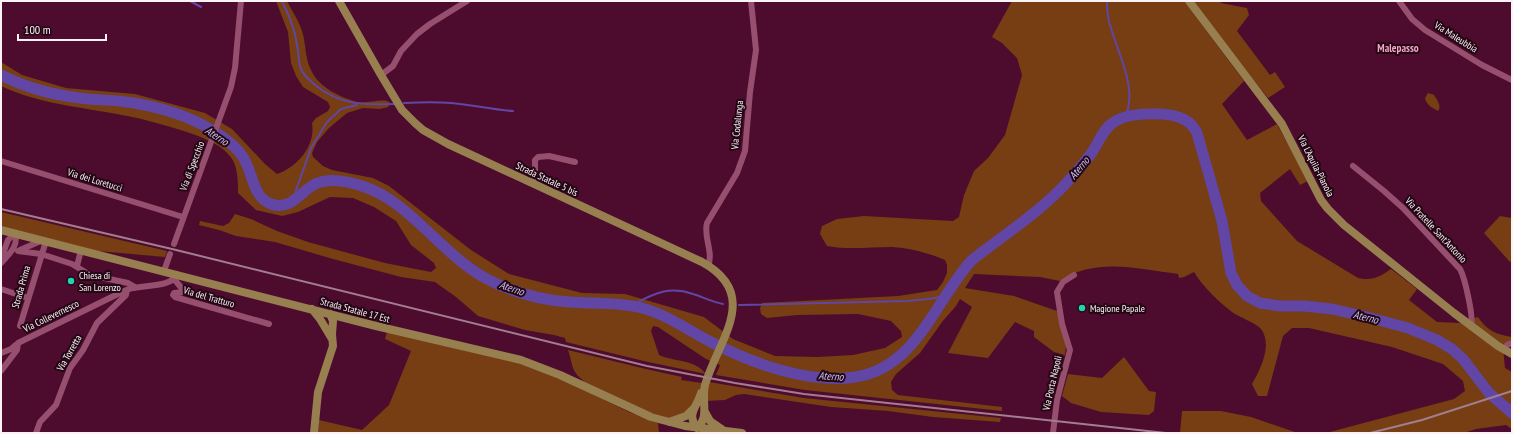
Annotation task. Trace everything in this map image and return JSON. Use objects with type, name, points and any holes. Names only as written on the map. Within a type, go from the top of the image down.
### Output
[{"type":"main road","name":"Strada Statale 5 bis","points":[[339,1],[402,110],[423,130],[448,144],[708,266],[724,281],[731,294],[734,308],[728,329],[694,409]]},
{"type":"main road","name":"Via L'Aquila-Pianola","points":[[1189,1],[1282,124],[1294,145],[1318,195],[1328,209],[1361,239],[1472,327],[1508,352]]},
{"type":"main road","name":"Strada Statale 17 Est","points":[[1,230],[164,271],[176,277],[521,360],[560,375],[632,410],[666,422],[697,428]]},
{"type":"main road","points":[[312,309],[328,326],[333,344],[318,392],[314,433]]},
{"type":"main road","points":[[328,326],[332,319],[330,314]]},
{"type":"main road","points":[[328,326],[345,318]]},
{"type":"main road","name":"Strada Statale 5 bis","points":[[697,428],[704,420],[704,388],[715,359]]},
{"type":"main road","points":[[666,422],[686,416],[694,409]]},
{"type":"main road","points":[[694,409],[691,418],[697,428],[742,433]]},
{"type":"main road","points":[[704,411],[710,421],[725,431]]},
{"type":"street","name":"Via di Specchio","points":[[174,244],[219,124],[231,87],[234,72],[241,1]]},
{"type":"street","points":[[381,75],[391,68],[401,51],[417,34],[467,1]]},
{"type":"street","name":"Via Codalunga","points":[[708,266],[709,258],[705,231],[707,223],[737,173],[745,151],[750,92],[756,50],[751,1]]},
{"type":"street","name":"Via Maleubbia","points":[[1399,1],[1412,19],[1425,30],[1482,65],[1512,80]]},
{"type":"street","points":[[533,183],[535,174],[535,160],[538,157],[549,156],[575,162]]},
{"type":"street","name":"Via dei Loretucci","points":[[1,161],[183,217]]},
{"type":"street","name":"Via Pratelle Sant'Antonio","points":[[1353,166],[1376,183],[1403,208],[1460,269],[1470,306],[1472,327]]},
{"type":"street","points":[[2,260],[8,240],[15,233]]},
{"type":"street","points":[[2,260],[18,251],[44,240]]},
{"type":"street","name":"Strada Prima","points":[[20,326],[44,240]]},
{"type":"street","points":[[77,266],[81,250]]},
{"type":"street","points":[[18,251],[41,254],[77,266],[90,274],[128,283],[135,287]]},
{"type":"street","points":[[164,271],[170,254]]},
{"type":"street","name":"Via Porta Napoli","points":[[1053,433],[1054,415],[1070,350],[1062,324],[1057,292],[1063,282],[1074,275]]},
{"type":"street","name":"Via Collevernesco","points":[[1,353],[10,350],[18,343],[127,290],[135,287],[158,285],[176,277]]},
{"type":"street","name":"Via del Tratturo","points":[[176,277],[184,290],[183,292],[174,293],[173,295],[175,297],[269,324]]},
{"type":"street","points":[[1,289],[28,298]]},
{"type":"street","name":"Via Torretta","points":[[36,433],[41,421],[55,406],[70,368],[83,350],[96,324],[126,295],[127,290]]},
{"type":"street","points":[[1,371],[17,350],[18,343]]},
{"type":"street","points":[[1508,352],[1507,345],[1512,343]]},
{"type":"shaded area","points":[[276,1],[287,1],[301,27],[309,66],[314,76],[324,87],[338,95],[358,102],[388,101],[390,103],[388,107],[380,109],[363,108],[347,113],[329,128],[317,142],[312,153],[313,157],[323,166],[332,170],[373,178],[389,186],[471,250],[509,274],[582,293],[625,294],[704,317],[733,339],[775,356],[817,357],[853,355],[885,348],[902,337],[901,331],[891,321],[858,314],[797,315],[767,318],[761,314],[760,308],[762,303],[898,296],[937,290],[943,282],[947,273],[947,265],[945,260],[939,257],[906,248],[851,248],[827,246],[820,234],[822,226],[837,219],[864,216],[953,221],[959,217],[964,195],[974,171],[988,158],[1005,135],[1022,75],[1017,58],[1002,43],[992,37],[1012,1],[1184,1],[1244,81],[1222,104],[1247,140],[1277,124],[1308,181],[1300,185],[1290,169],[1260,193],[1261,201],[1297,241],[1358,278],[1376,278],[1391,269],[1417,289],[1409,300],[1437,322],[1460,323],[1478,317],[1488,329],[1501,335],[1512,337],[1512,341],[1503,348],[1505,368],[1512,372],[1512,429],[1506,425],[1476,429],[1464,433],[1326,433],[1454,399],[1465,391],[1463,381],[1443,364],[1392,347],[1309,328],[1292,328],[1283,336],[1267,396],[1258,396],[1252,384],[1262,365],[1266,350],[1266,342],[1261,329],[1232,312],[1221,303],[1206,288],[1194,272],[1179,278],[1178,274],[1133,268],[1103,267],[1088,269],[1060,281],[1040,277],[974,274],[965,288],[1014,296],[1057,311],[1066,346],[1065,355],[1054,352],[1034,337],[1034,331],[1015,322],[988,358],[948,353],[972,307],[960,299],[920,353],[896,374],[891,382],[892,390],[898,395],[1002,407],[1002,411],[805,390],[716,375],[720,365],[706,359],[658,327],[653,326],[651,331],[659,355],[690,363],[701,369],[706,374],[648,362],[566,342],[565,338],[525,330],[478,316],[456,297],[435,282],[401,277],[275,242],[236,236],[199,225],[200,221],[223,226],[229,223],[235,214],[308,242],[385,263],[431,272],[436,268],[434,263],[411,245],[396,221],[374,207],[353,198],[330,197],[298,212],[282,216],[256,210],[238,193],[237,173],[232,159],[225,151],[210,141],[154,122],[45,101],[1,86],[1,62],[22,75],[66,88],[135,94],[205,113],[232,129],[265,164],[277,174],[298,161],[304,154],[311,140],[312,123],[316,118],[328,111],[330,107],[328,102],[303,87],[296,76],[291,63],[288,32]]},
{"type":"shaded area","points":[[1194,1],[1220,1],[1221,3],[1247,8],[1249,15],[1237,31],[1270,75],[1275,72],[1285,87],[1268,98],[1229,50]]},
{"type":"shaded area","points":[[1428,93],[1434,95],[1438,101],[1438,111],[1427,102],[1425,98]]},
{"type":"shaded area","points":[[1,212],[167,251],[165,257],[98,251],[1,226]]},
{"type":"shaded area","points":[[1500,216],[1512,218],[1512,260],[1510,262],[1484,233]]},
{"type":"shaded area","points":[[387,332],[519,363],[553,375],[629,412],[658,423],[659,433],[318,433],[319,420],[362,430],[389,405],[411,351],[385,339]]},
{"type":"shaded area","points":[[568,350],[682,377],[681,380],[702,383],[703,381],[804,398],[1001,418],[1000,422],[933,417],[888,411],[831,407],[744,394],[736,395],[725,400],[706,401],[686,413],[669,418],[651,413],[586,383],[575,372]]},
{"type":"shaded area","points":[[1124,357],[1149,391],[1156,392],[1154,411],[1149,415],[1101,412],[1071,403],[1062,396],[1068,374],[1102,378]]},
{"type":"shaded area","points":[[1182,411],[1221,411],[1251,417],[1295,432],[1326,433],[1180,433]]},
{"type":"waterway","points":[[190,1],[201,7]]},
{"type":"waterway","points":[[282,1],[295,33],[301,69],[309,80],[324,92],[343,100],[362,104],[394,104]]},
{"type":"waterway","points":[[1107,1],[1109,22],[1126,73],[1128,84],[1128,107],[1125,118]]},
{"type":"waterway","name":"Aterno","points":[[1,75],[32,88],[54,94],[77,98],[123,101],[141,104],[182,115],[195,121],[226,139],[238,151],[246,163],[256,190],[265,201],[271,204],[284,205],[290,203],[310,187],[321,182],[340,181],[359,185],[382,195],[397,205],[455,257],[487,279],[506,288],[527,295],[558,301],[615,304],[642,308],[670,319],[729,351],[746,358],[782,370],[819,378],[855,377],[876,371],[894,361],[910,347],[959,276],[972,260],[1048,202],[1088,158],[1110,125],[1129,116],[1150,114],[1170,115],[1187,121],[1192,125],[1197,133],[1222,221],[1231,273],[1237,285],[1247,296],[1260,303],[1280,306],[1304,306],[1332,309],[1367,317],[1408,328],[1437,340],[1452,349],[1463,359],[1489,393],[1512,413]]},
{"type":"waterway","points":[[404,103],[446,102],[513,111]]},
{"type":"waterway","points":[[286,205],[294,196],[311,148],[327,122],[341,109],[357,105]]},
{"type":"waterway","points":[[630,306],[645,298],[667,291],[684,291],[723,304]]},
{"type":"waterway","points":[[739,305],[907,301],[946,296]]},
{"type":"railway","points":[[1,209],[172,249],[647,366],[735,383],[804,394],[1166,433]]},
{"type":"railway","points":[[1370,433],[1422,420],[1512,391]]},
{"type":"place","name":"Chiesa di San Lorenzo","points":[[71,281]]},
{"type":"place","name":"Magione Papale","points":[[1082,308]]},
{"type":"district","name":"Malepasso","points":[[1398,48]]}]
